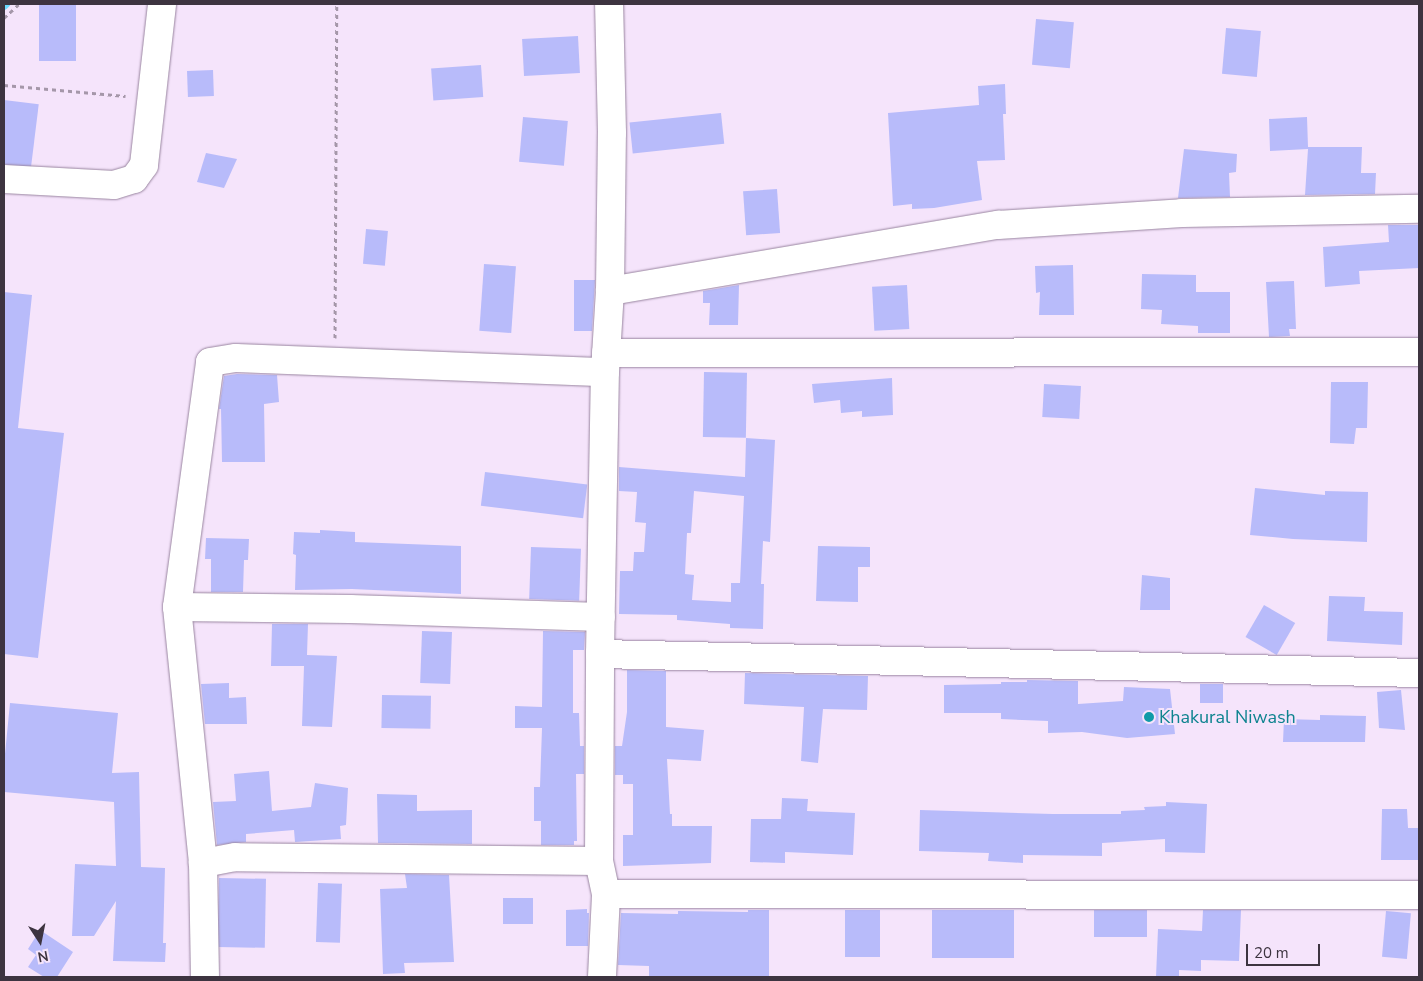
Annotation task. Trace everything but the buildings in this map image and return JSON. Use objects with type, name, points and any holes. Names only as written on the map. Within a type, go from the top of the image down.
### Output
[{"type":"street","points":[[4,179],[114,186],[134,179],[144,165],[162,4]]},
{"type":"street","points":[[602,977],[606,894],[599,861],[600,654],[606,363],[610,291],[612,133],[609,4]]},
{"type":"street","points":[[610,291],[998,225],[1182,213],[1419,209]]},
{"type":"street","points":[[205,977],[203,863],[177,607],[210,362],[236,358],[335,361],[606,363],[1419,352]]},
{"type":"street","points":[[177,607],[350,609],[601,617]]},
{"type":"street","points":[[600,654],[1419,673]]},
{"type":"street","points":[[203,863],[235,857],[599,861]]},
{"type":"street","points":[[606,894],[1419,895]]},
{"type":"path","points":[[4,18],[19,4]]},
{"type":"path","points":[[335,361],[337,4]]},
{"type":"path","points":[[4,85],[152,98]]},
{"type":"place","name":"Khakural Niwash","points":[[1149,717]]}]
